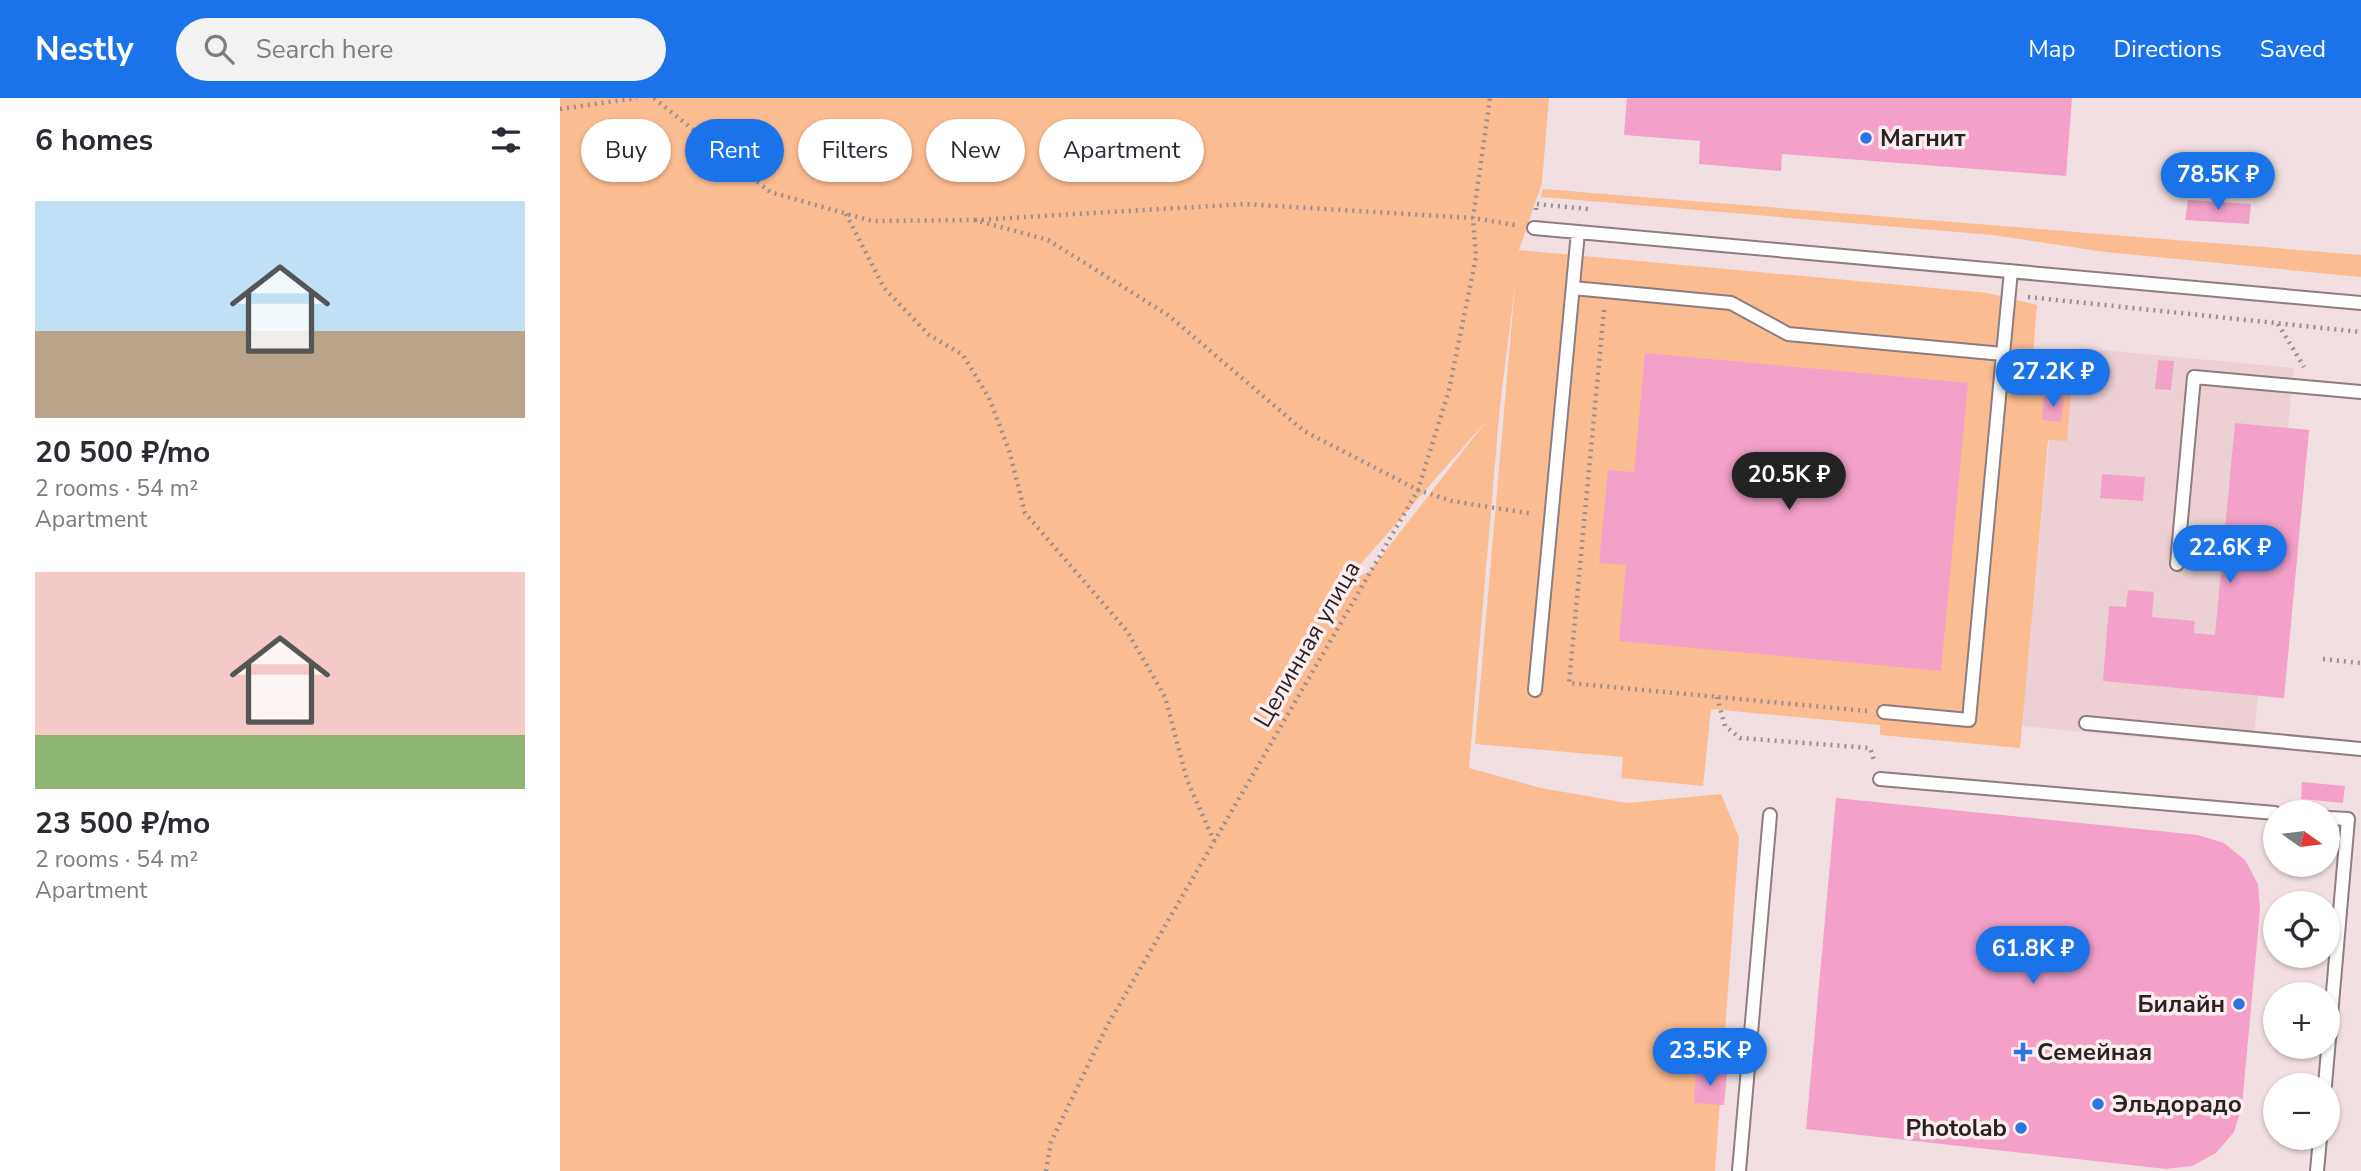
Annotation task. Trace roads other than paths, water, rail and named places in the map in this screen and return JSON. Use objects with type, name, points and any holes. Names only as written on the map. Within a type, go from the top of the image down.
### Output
[{"type":"lane","points":[[1534,228],[2361,303]]},
{"type":"lane","points":[[1535,690],[1578,232]]},
{"type":"lane","points":[[1884,712],[1969,720],[2011,271]]},
{"type":"lane","points":[[1573,288],[1731,303],[1788,334],[2003,354]]},
{"type":"lane","points":[[2177,564],[2194,377],[2361,392]]},
{"type":"lane","points":[[2087,723],[2361,749]]},
{"type":"lane","points":[[1880,779],[2263,812]]},
{"type":"lane","points":[[1739,1171],[1770,815]]},
{"type":"lane","points":[[2326,1073],[2348,819],[2340,819]]},
{"type":"lane","points":[[2317,1171],[2319,1150]]},
{"type":"place","name":"Магнит","points":[[1866,138]]},
{"type":"place","name":"Билайн","points":[[2239,1004]]},
{"type":"place","name":"Семейная","points":[[2023,1052]]},
{"type":"place","name":"Эльдорадо","points":[[2098,1104]]},
{"type":"place","name":"Photolab","points":[[2021,1128]]}]
